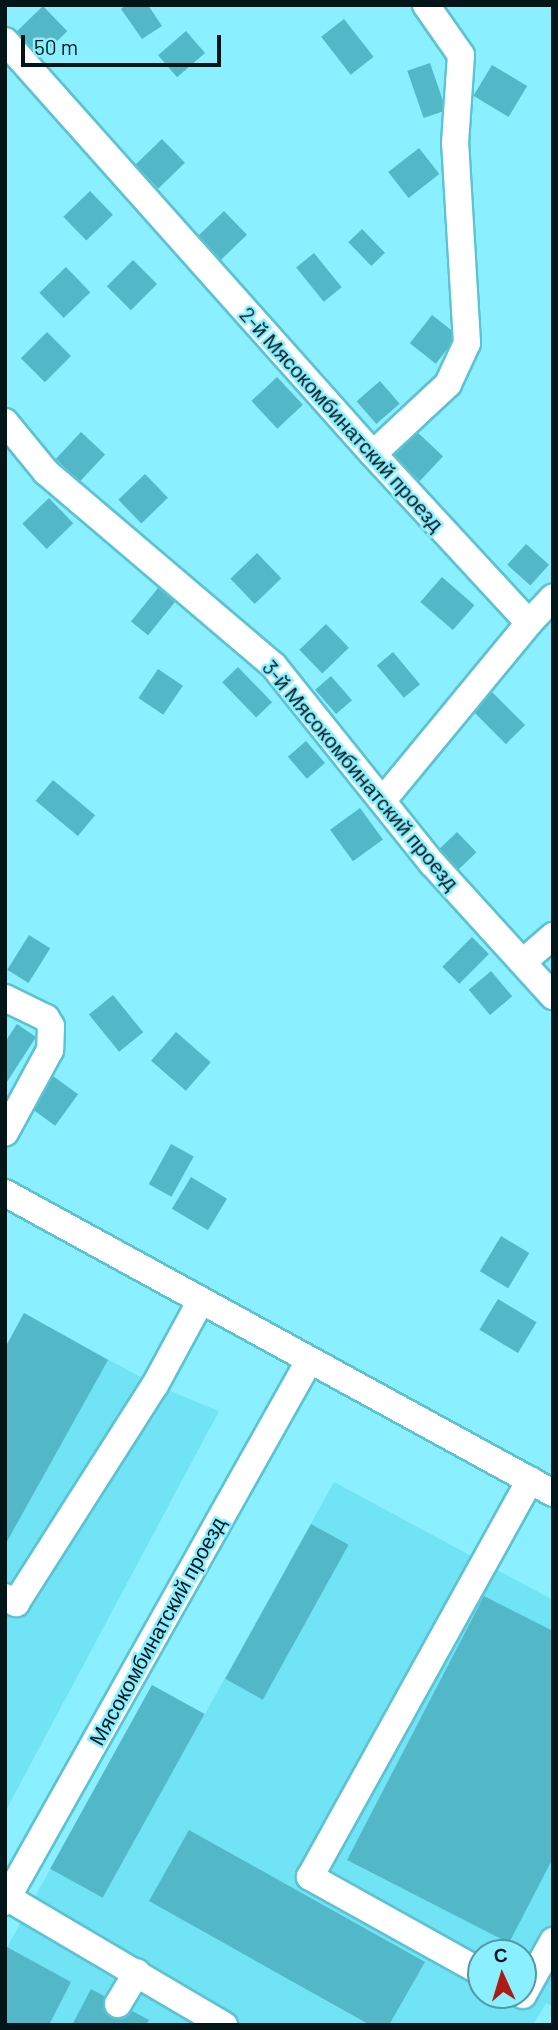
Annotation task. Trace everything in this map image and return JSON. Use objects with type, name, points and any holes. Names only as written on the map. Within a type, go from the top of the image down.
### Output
[{"type":"street","points":[[373,454],[448,384],[467,343],[455,143],[461,55],[426,5]]},
{"type":"street","name":"2-й Мясокомбинатский проезд","points":[[5,41],[373,454],[529,623]]},
{"type":"street","name":"3-й Мясокомбинатский проезд","points":[[5,422],[46,472],[274,666],[432,863],[553,996]]},
{"type":"street","points":[[383,800],[553,597]]},
{"type":"street","points":[[523,962],[553,936]]},
{"type":"street","points":[[5,998],[46,1018],[51,1026],[50,1050],[5,1133]]},
{"type":"street","points":[[5,1193],[200,1303],[553,1493]]},
{"type":"street","points":[[5,1597],[16,1603],[155,1385],[200,1303]]},
{"type":"street","name":"Мясокомбинатский проезд","points":[[6,1900],[309,1361]]},
{"type":"street","points":[[467,1964],[310,1877],[530,1480]]},
{"type":"street","points":[[6,1900],[137,1972],[224,2025]]},
{"type":"street","points":[[537,1969],[553,1941]]},
{"type":"street","points":[[118,2004],[137,1972]]},
{"type":"shaded area","points":[[24,1313],[155,1385],[219,1411],[5,1812],[5,1348]]},
{"type":"shaded area","points":[[334,1482],[553,1600],[553,2007],[546,2003],[533,2025],[5,2025],[5,1951],[152,1685],[205,1714]]},
{"type":"building","points":[[126,5],[148,5],[162,26],[142,39],[121,9]]},
{"type":"building","points":[[43,6],[67,31],[41,57],[16,32]]},
{"type":"building","points":[[344,19],[374,57],[351,75],[321,37]]},
{"type":"building","points":[[186,31],[205,53],[177,77],[158,55]]},
{"type":"building","points":[[430,63],[446,110],[424,118],[407,71]]},
{"type":"building","points":[[492,65],[527,86],[509,117],[473,96]]},
{"type":"building","points":[[162,139],[185,163],[158,188],[135,165]]},
{"type":"building","points":[[419,148],[439,174],[409,198],[388,172]]},
{"type":"building","points":[[90,191],[113,215],[86,240],[63,217]]},
{"type":"building","points":[[224,211],[247,235],[221,260],[198,236]]},
{"type":"building","points":[[362,229],[385,253],[371,266],[348,242]]},
{"type":"building","points":[[314,253],[342,287],[324,302],[296,267]]},
{"type":"building","points":[[133,260],[157,284],[131,310],[107,286]]},
{"type":"building","points":[[66,267],[90,292],[64,318],[39,293]]},
{"type":"building","points":[[432,315],[458,335],[436,364],[410,343]]},
{"type":"building","points":[[47,332],[71,356],[45,382],[21,358]]},
{"type":"building","points":[[277,377],[303,405],[277,429],[251,401]]},
{"type":"building","points":[[380,381],[400,404],[376,424],[357,401]]},
{"type":"building","points":[[416,431],[443,456],[420,481],[393,456]]},
{"type":"building","points":[[81,432],[105,455],[80,482],[56,459]]},
{"type":"building","points":[[145,474],[168,498],[141,523],[118,500]]},
{"type":"building","points":[[49,498],[73,523],[47,549],[22,524]]},
{"type":"building","points":[[526,544],[549,565],[530,586],[507,565]]},
{"type":"building","points":[[257,553],[281,578],[255,604],[230,579]]},
{"type":"building","points":[[442,577],[474,605],[453,630],[420,602]]},
{"type":"building","points":[[158,588],[175,602],[148,635],[131,621]]},
{"type":"building","points":[[326,624],[349,648],[322,673],[299,650]]},
{"type":"building","points":[[393,652],[420,684],[404,698],[377,665]]},
{"type":"building","points":[[238,667],[272,702],[256,718],[222,682]]},
{"type":"building","points":[[158,669],[183,686],[163,715],[138,698]]},
{"type":"building","points":[[331,676],[352,700],[336,714],[315,690]]},
{"type":"building","points":[[489,689],[525,725],[506,744],[470,708]]},
{"type":"building","points":[[306,741],[325,763],[307,779],[288,757]]},
{"type":"building","points":[[53,780],[95,815],[78,836],[36,801]]},
{"type":"building","points":[[360,808],[383,840],[353,861],[330,830]]},
{"type":"building","points":[[457,832],[476,852],[458,870],[439,849]]},
{"type":"building","points":[[29,935],[50,948],[28,983],[7,970]]},
{"type":"building","points":[[472,937],[489,954],[459,984],[442,967]]},
{"type":"building","points":[[491,971],[512,996],[490,1015],[469,990]]},
{"type":"building","points":[[113,995],[143,1032],[119,1052],[89,1015]]},
{"type":"building","points":[[17,1024],[36,1037],[5,1085],[5,1042]]},
{"type":"building","points":[[176,1032],[211,1062],[186,1091],[151,1061]]},
{"type":"building","points":[[53,1076],[78,1094],[55,1126],[30,1108]]},
{"type":"building","points":[[171,1144],[194,1157],[171,1197],[149,1184]]},
{"type":"building","points":[[191,1177],[227,1199],[208,1230],[172,1209]]},
{"type":"building","points":[[501,1236],[529,1253],[508,1288],[480,1271]]},
{"type":"building","points":[[498,1299],[537,1322],[518,1353],[479,1330]]},
{"type":"building","points":[[24,1313],[108,1360],[5,1545],[5,1348]]},
{"type":"building","points":[[311,1524],[349,1545],[263,1700],[225,1679]]},
{"type":"building","points":[[484,1596],[553,1631],[553,1858],[511,1939],[501,1939],[347,1860]]},
{"type":"building","points":[[152,1685],[204,1714],[103,1898],[50,1869]]},
{"type":"building","points":[[189,1830],[425,1962],[389,2025],[370,2025],[149,1901]]},
{"type":"building","points":[[7,1947],[71,1982],[49,2025],[5,2025]]},
{"type":"building","points":[[91,1989],[149,2020],[146,2025],[72,2025]]}]
